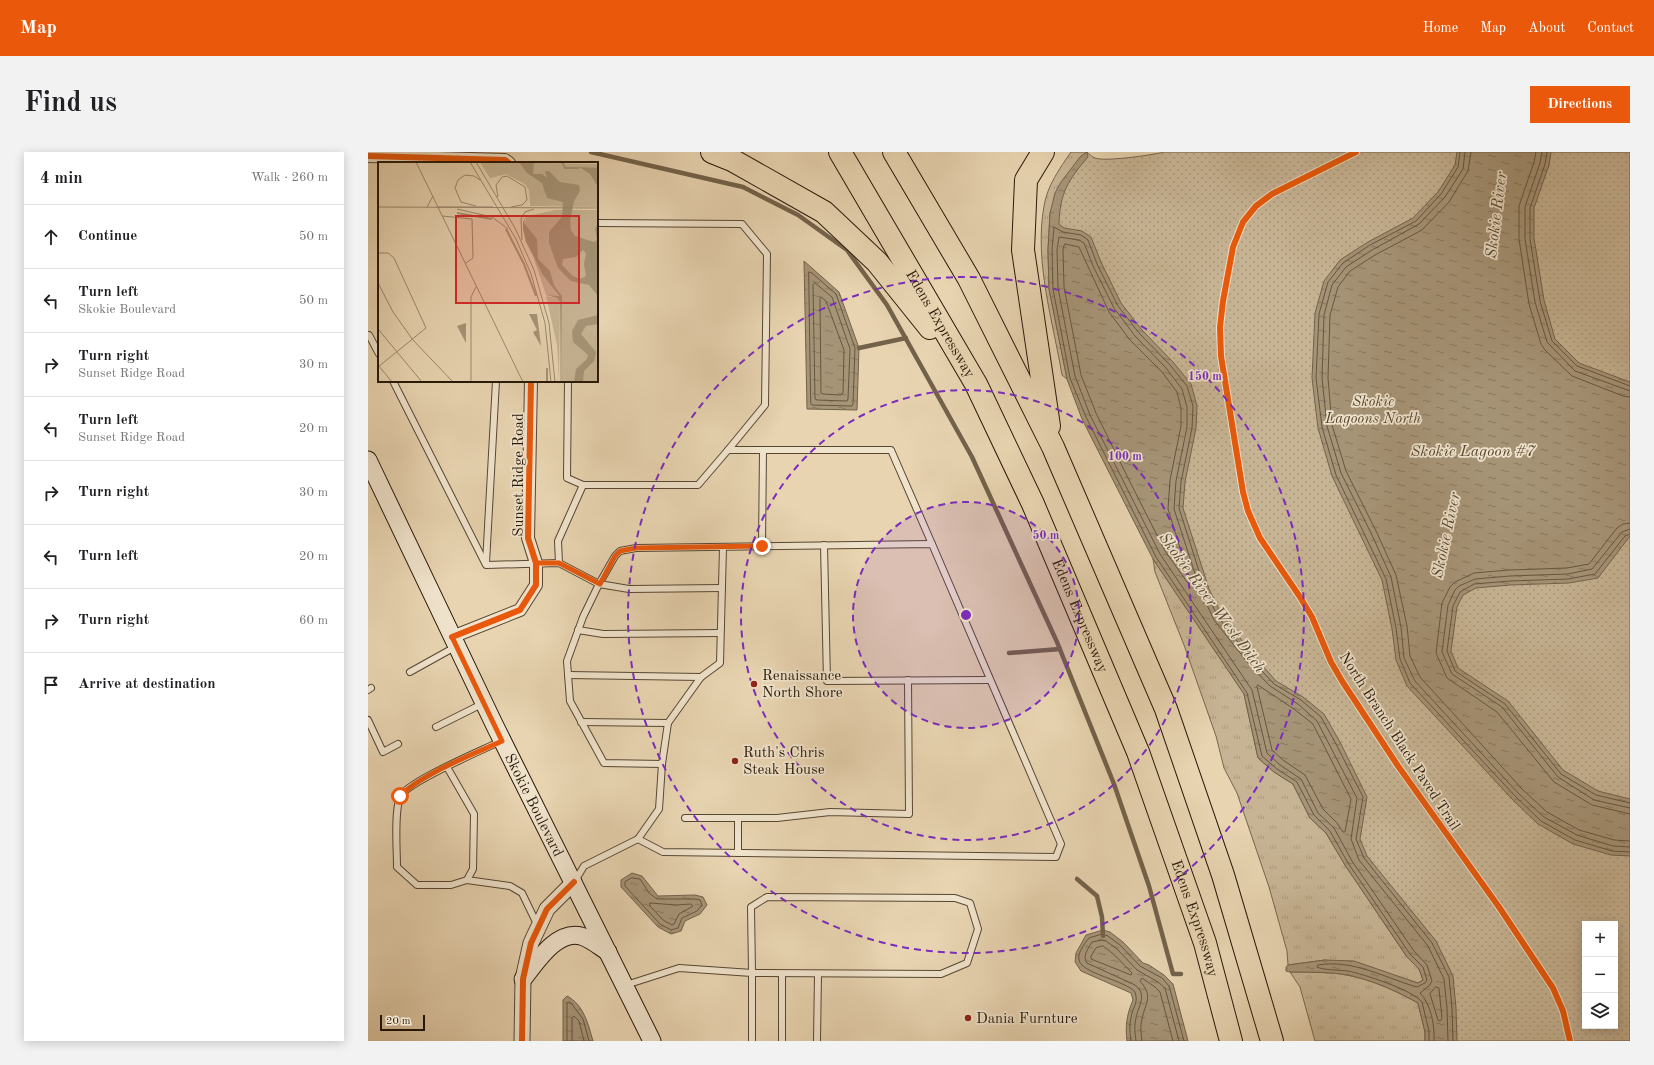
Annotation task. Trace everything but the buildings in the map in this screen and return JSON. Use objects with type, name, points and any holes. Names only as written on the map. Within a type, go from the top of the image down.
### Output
[{"type":"highway","points":[[712,152],[732,160],[824,212],[877,262],[976,384]]},
{"type":"highway","name":"Edens Expressway","points":[[840,152],[976,384],[1033,504],[1138,752],[1205,943],[1231,1041]]},
{"type":"highway","points":[[894,152],[969,279],[1053,447],[1166,709],[1223,875],[1272,1041]]},
{"type":"highway","points":[[1043,152],[1026,180],[1023,250],[1053,447]]},
{"type":"main road","name":"Skokie Boulevard","points":[[368,460],[502,741],[574,882],[652,1041]]},
{"type":"main road","points":[[523,979],[561,938],[579,936],[586,938],[608,952]]},
{"type":"street","points":[[368,156],[505,160],[508,162]]},
{"type":"street","name":"Sunset Ridge Road","points":[[455,642],[520,610],[536,585],[536,563],[528,538],[531,382]]},
{"type":"street","points":[[522,1041],[523,979],[530,943],[547,909],[574,882]]},
{"type":"lane","points":[[568,382],[567,478],[583,485],[698,485],[765,405],[767,254],[742,224],[598,223]]},
{"type":"lane","points":[[368,335],[378,352]]},
{"type":"lane","points":[[394,382],[486,565]]},
{"type":"lane","points":[[486,565],[496,382]]},
{"type":"lane","points":[[638,839],[663,852],[1056,857],[1061,844],[891,450],[728,450]]},
{"type":"lane","points":[[762,546],[763,450]]},
{"type":"lane","points":[[559,563],[558,541],[583,485]]},
{"type":"lane","points":[[662,764],[604,763],[570,701],[567,661],[582,617],[615,556],[620,551],[636,548],[932,544]]},
{"type":"lane","points":[[824,545],[827,680],[989,680]]},
{"type":"lane","points":[[574,882],[584,866],[638,839],[659,809],[662,764],[668,723],[701,677],[720,663],[723,547]]},
{"type":"lane","points":[[486,565],[559,563],[600,584],[629,589],[722,588]]},
{"type":"lane","points":[[578,630],[603,634],[720,633]]},
{"type":"lane","points":[[410,672],[455,642]]},
{"type":"lane","points":[[568,675],[701,677]]},
{"type":"lane","points":[[685,818],[778,818],[830,812],[909,814],[908,680]]},
{"type":"lane","points":[[436,727],[484,703]]},
{"type":"lane","points":[[368,720],[383,752],[398,744]]},
{"type":"lane","points":[[581,722],[668,723]]},
{"type":"lane","points":[[502,741],[447,767],[409,788],[400,796],[397,818],[397,867],[417,885],[451,885],[467,880],[510,886],[522,893],[538,926]]},
{"type":"lane","points":[[447,767],[474,814],[472,869],[467,880]]},
{"type":"lane","points":[[738,818],[738,853]]},
{"type":"lane","points":[[624,986],[679,968],[752,973],[782,974],[941,974],[967,963],[978,929],[970,903],[955,898],[767,897],[751,907],[752,973],[752,1041]]},
{"type":"lane","points":[[782,974],[782,1041]]},
{"type":"lane","points":[[817,1041],[818,974]]},
{"type":"green space","points":[[1071,152],[1087,152],[1080,157],[1050,213],[1048,250],[1049,289],[1067,379],[1062,375],[1046,291],[1041,248],[1044,206],[1048,191],[1054,178]]},
{"type":"green space","name":"Skokie Lagoons North","points":[[1087,152],[1095,158],[1118,159],[1164,152],[1630,152],[1630,1041],[1446,1041],[1444,1010],[1248,675],[1055,279],[1060,190]]},
{"type":"green space","points":[[1153,559],[1244,694],[1258,758],[1274,772],[1293,784],[1310,818],[1326,833],[1345,865],[1407,957],[1419,969],[1423,980],[1418,983],[1325,960],[1288,965],[1287,951],[1269,887],[1237,793],[1224,768],[1216,736],[1184,645],[1155,572]]},
{"type":"green space","points":[[1290,972],[1316,972],[1353,976],[1387,987],[1408,997],[1418,1003],[1425,1032],[1425,1041],[1315,1041],[1300,987]]},
{"type":"water","name":"Skokie River West Ditch","points":[[1087,152],[1088,157],[1070,180],[1063,195],[1059,224],[1064,228],[1082,231],[1091,237],[1101,262],[1121,303],[1142,330],[1173,362],[1191,384],[1197,406],[1196,428],[1185,482],[1183,508],[1209,589],[1222,615],[1255,657],[1276,681],[1303,697],[1324,714],[1340,742],[1367,797],[1360,839],[1367,856],[1436,941],[1453,976],[1457,1041],[1425,1041],[1425,1032],[1418,1003],[1387,987],[1365,979],[1342,974],[1286,971],[1286,967],[1288,965],[1325,960],[1354,961],[1418,983],[1423,980],[1419,969],[1407,957],[1345,865],[1326,833],[1310,818],[1293,784],[1274,772],[1258,758],[1244,694],[1153,559],[1082,419],[1067,379],[1049,289],[1048,250],[1050,213],[1055,193],[1061,182],[1080,157]]},
{"type":"water","name":"Skokie Lagoon #7","points":[[1457,152],[1551,152],[1549,165],[1534,208],[1534,238],[1544,300],[1555,339],[1579,363],[1630,382],[1630,536],[1598,578],[1569,583],[1476,588],[1463,595],[1457,607],[1451,651],[1458,668],[1508,701],[1563,770],[1598,791],[1630,799],[1630,856],[1611,855],[1573,844],[1538,824],[1512,799],[1407,686],[1396,660],[1392,629],[1382,580],[1332,476],[1318,428],[1312,378],[1315,313],[1324,281],[1340,260],[1368,242],[1413,218],[1438,192],[1455,165]]},
{"type":"water","points":[[804,261],[839,292],[859,348],[857,410],[807,409]]},
{"type":"water","points":[[632,873],[642,876],[658,896],[695,895],[703,897],[707,905],[700,914],[685,921],[681,931],[671,934],[658,927],[621,887],[621,880]]},
{"type":"water","points":[[1103,930],[1110,932],[1123,942],[1143,963],[1149,965],[1164,975],[1173,984],[1188,1041],[1127,1041],[1127,1020],[1133,1000],[1131,993],[1081,971],[1075,962],[1076,953],[1086,935]]},
{"type":"water","points":[[567,996],[578,1004],[587,1022],[593,1041],[563,1041],[563,1000]]},
{"type":"waterway","points":[[591,152],[743,187],[798,215],[847,250],[887,305],[972,457],[1057,642],[1114,784],[1149,886],[1173,974],[1181,974]]},
{"type":"waterway","points":[[859,348],[906,338]]},
{"type":"waterway","points":[[1009,653],[1060,649]]},
{"type":"waterway","points":[[1077,879],[1097,896],[1102,917],[1103,936]]},
{"type":"cycle path","name":"North Branch Black Paved Trail","points":[[1356,152],[1272,194],[1256,206],[1243,222],[1233,247],[1223,301],[1220,327],[1221,356],[1243,492],[1248,511],[1260,538],[1312,617],[1331,662],[1342,681],[1398,766],[1499,907],[1553,988],[1563,1011],[1570,1041]]},
{"type":"cycle path","points":[[368,156],[505,160],[508,162]]},
{"type":"cycle path","points":[[452,637],[520,610],[536,585],[536,563],[528,538],[531,382]]},
{"type":"cycle path","points":[[522,1041],[523,979],[531,943],[547,909],[574,882]]},
{"type":"place","name":"Renaissance North Shore","points":[[754,684]]},
{"type":"place","name":"Ruth's Chris Steak House","points":[[735,761]]},
{"type":"place","name":"Dania Furnture","points":[[968,1018]]},
{"type":"route","points":[[400,796],[409,788],[428,777],[502,741],[452,637],[520,610],[536,585],[536,563],[559,563],[600,584],[615,556],[620,551],[636,548],[762,546]]},
{"type":"water label","name":"Skokie River","points":[[1495,215]]},
{"type":"water label","name":"Skokie River","points":[[1445,535]]}]
